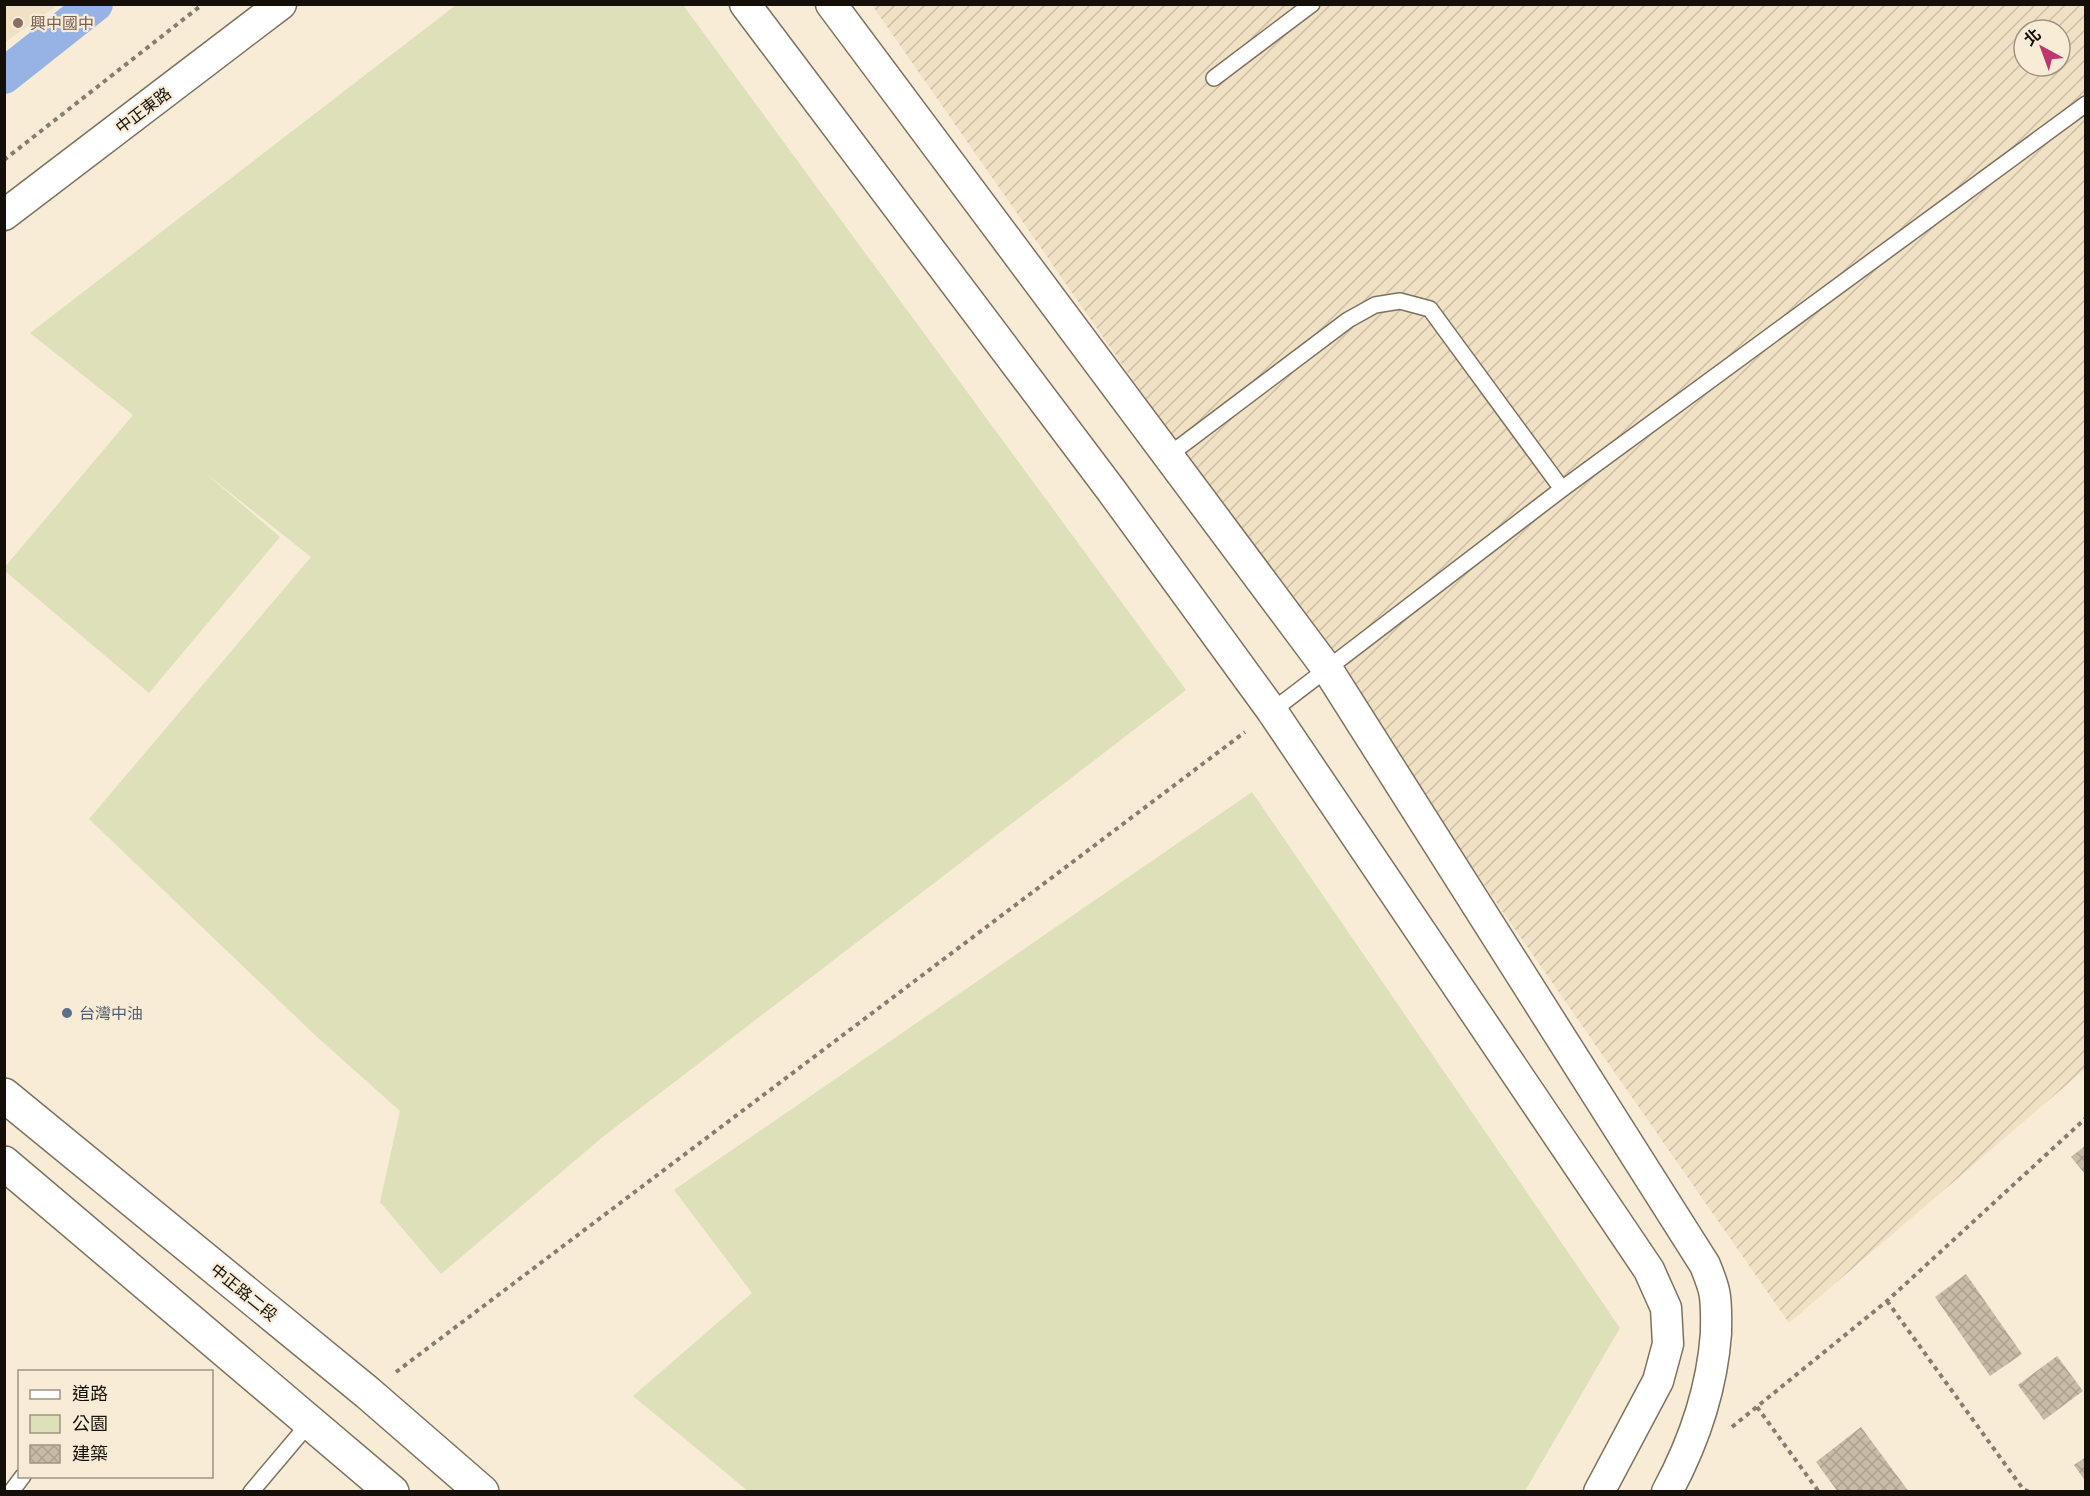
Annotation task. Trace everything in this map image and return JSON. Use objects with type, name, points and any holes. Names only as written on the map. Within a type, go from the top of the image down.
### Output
[{"type":"main road","name":"中正路二段","points":[[4,1095],[368,1393],[482,1491]]},
{"type":"main road","points":[[4,1163],[392,1491]]},
{"type":"street","name":"中正東路","points":[[7,210],[281,4]]},
{"type":"street","points":[[745,4],[1111,490],[1272,711],[1649,1270],[1666,1308],[1668,1344],[1658,1382],[1599,1491]]},
{"type":"street","points":[[831,4],[1328,670],[1705,1264],[1714,1292],[1716,1315],[1711,1379],[1697,1425],[1667,1491]]},
{"type":"lane","points":[[1214,78],[1312,4]]},
{"type":"lane","points":[[1272,711],[1562,489],[2085,104]]},
{"type":"lane","points":[[1169,455],[1348,320],[1375,305],[1400,301],[1430,309],[1562,489]]},
{"type":"lane","points":[[251,1491],[311,1421]]},
{"type":"lane","points":[[11,1491],[21,1478]]},
{"type":"path","points":[[4,160],[203,4]]},
{"type":"path","points":[[368,1393],[1272,711]]},
{"type":"path","points":[[1731,1428],[1887,1301],[2085,1118]]},
{"type":"path","points":[[1887,1301],[2023,1489],[2029,1491]]},
{"type":"path","points":[[1757,1407],[1819,1491]]},
{"type":"shaded area","name":"興中國中","points":[[5,4],[58,4],[58,5],[5,42]]},
{"type":"shaded area","points":[[872,5],[2085,5],[2085,1069],[1789,1323]]},
{"type":"green space","points":[[456,5],[683,5],[1186,690],[604,1136],[441,1274],[380,1202],[400,1111],[316,1036],[89,819],[311,557],[204,472],[280,537],[149,693],[4,568],[133,415],[30,333]]},
{"type":"green space","points":[[1252,792],[1620,1328],[1525,1491],[748,1491],[633,1396],[752,1293],[674,1190]]},
{"type":"building","points":[[2086,1145],[2086,1175],[2071,1157]]},
{"type":"building","points":[[1966,1274],[2022,1354],[1990,1376],[1935,1297]]},
{"type":"building","points":[[2057,1356],[2083,1391],[2044,1420],[2018,1385]]},
{"type":"building","points":[[1861,1427],[1909,1492],[1838,1492],[1816,1462]]},
{"type":"building","points":[[2086,1457],[2086,1482],[2074,1465]]},
{"type":"waterway","points":[[4,76],[95,4]]},
{"type":"place","name":"興中國中","points":[[18,23]]},
{"type":"place","name":"台灣中油","points":[[67,1013]]}]
